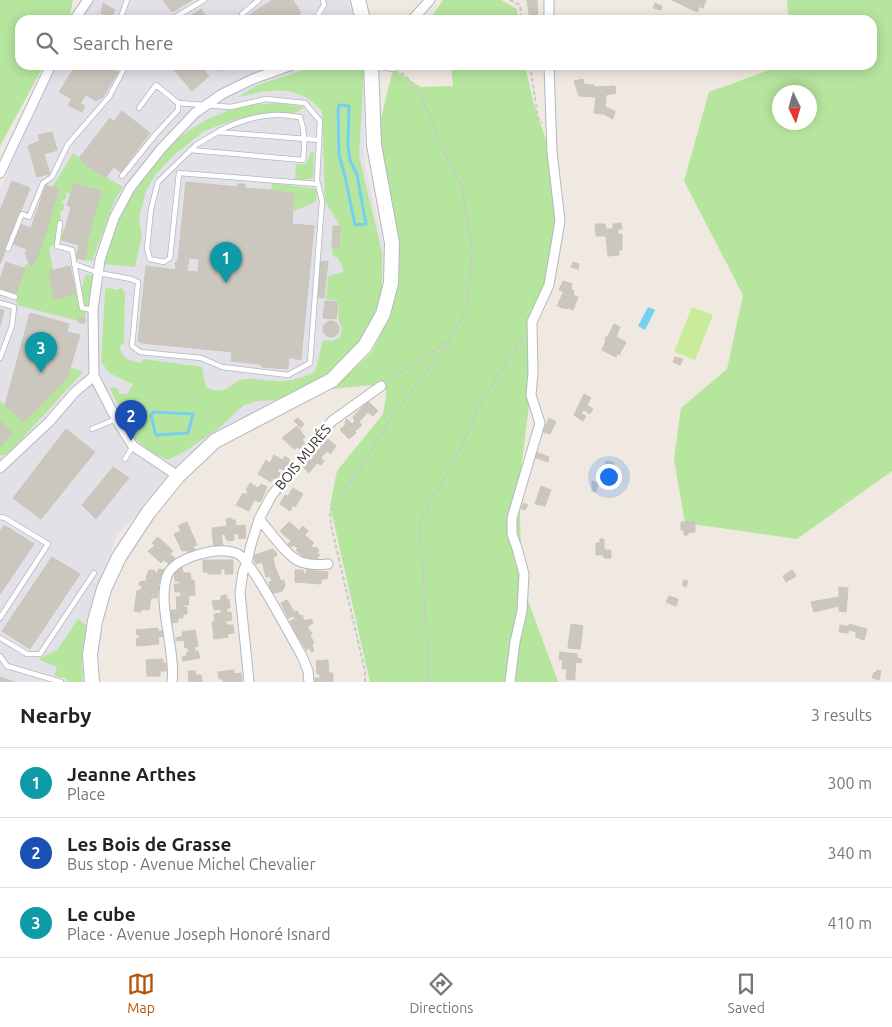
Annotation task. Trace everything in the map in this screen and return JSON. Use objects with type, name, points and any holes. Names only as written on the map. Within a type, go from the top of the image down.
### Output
[{"type":"street","points":[[78,15],[88,0]]},
{"type":"street","points":[[358,0],[362,15]]},
{"type":"street","points":[[416,15],[430,0]]},
{"type":"street","points":[[549,0],[549,15]]},
{"type":"street","points":[[0,173],[50,70]]},
{"type":"street","points":[[178,476],[134,446],[116,419],[94,376],[93,310],[100,260],[114,218],[130,188],[160,149],[195,113],[222,94],[253,79],[278,70]]},
{"type":"street","points":[[92,682],[90,655],[95,621],[104,589],[119,557],[148,514],[178,476],[215,441],[332,380],[365,346],[383,314],[391,283],[392,243],[374,145],[371,70]]},
{"type":"street","points":[[510,682],[515,642],[522,611],[524,574],[512,534],[512,518],[540,423],[532,395],[532,322],[549,285],[560,222],[551,138],[549,70]]},
{"type":"street","points":[[0,468],[49,422],[75,392],[94,376]]},
{"type":"street","name":"BOIS MURÉS","points":[[250,682],[240,593],[243,572],[248,562],[251,544],[260,519],[272,495],[332,421],[381,386]]},
{"type":"street","points":[[260,519],[298,562],[312,565],[328,564]]},
{"type":"street","points":[[172,682],[172,647],[165,615],[164,594],[167,576],[178,564],[192,556],[206,552],[230,551],[240,554],[248,562],[302,656],[308,670],[309,682]]},
{"type":"lane","points":[[122,15],[127,0]]},
{"type":"lane","points":[[179,15],[204,0]]},
{"type":"lane","points":[[242,15],[259,0]]},
{"type":"lane","points":[[318,15],[324,5],[323,0]]},
{"type":"lane","points":[[8,249],[22,214],[29,217],[44,183],[52,177],[68,144],[109,97],[123,70]]},
{"type":"lane","points":[[74,264],[99,274],[131,278],[138,282],[132,346],[140,352],[201,358],[222,367],[288,375],[310,363],[322,201],[318,184],[320,121],[305,103],[266,99],[231,108],[178,103],[156,85],[139,108]]},
{"type":"lane","points":[[122,176],[178,110],[178,103]]},
{"type":"lane","points":[[190,150],[303,160],[304,130],[300,118],[280,114],[227,127],[190,150],[158,182],[151,209],[147,250],[150,259],[164,262],[170,258],[179,173],[318,184]]},
{"type":"lane","points":[[218,132],[319,140]]},
{"type":"lane","points":[[60,223],[57,246],[72,250],[82,308],[93,310]]},
{"type":"lane","points":[[0,292],[16,297]]},
{"type":"lane","points":[[0,303],[14,307],[12,326],[0,358]]},
{"type":"lane","points":[[92,429],[116,419]]},
{"type":"lane","points":[[125,459],[134,446]]},
{"type":"lane","points":[[0,517],[5,518],[48,544],[0,618]]},
{"type":"lane","points":[[0,638],[27,654],[40,654],[94,573]]},
{"type":"lane","points":[[0,656],[7,666],[61,682]]},
{"type":"path","points":[[510,0],[520,5],[521,15]]},
{"type":"path","points":[[365,682],[366,671],[331,525],[330,511],[366,459],[391,417],[444,350],[467,309],[472,250],[462,185],[446,156],[423,100],[406,76],[395,70]]},
{"type":"path","points":[[531,70],[538,118],[551,138]]},
{"type":"path","points":[[429,682],[420,522],[459,451],[480,406],[532,322]]},
{"type":"path","points":[[381,386],[450,339]]},
{"type":"shaded area","points":[[81,0],[348,0],[353,15],[72,15]]},
{"type":"shaded area","points":[[49,70],[364,70],[364,160],[385,254],[380,301],[366,338],[348,358],[308,389],[217,433],[116,536],[84,643],[86,682],[0,682],[0,191]]},
{"type":"green space","points":[[0,0],[73,0],[70,15],[15,15],[15,70],[41,70],[0,146]]},
{"type":"green space","points":[[443,0],[501,0],[517,9],[518,15],[432,15]]},
{"type":"green space","points":[[787,0],[892,0],[892,471],[797,539],[685,523],[674,459],[681,408],[727,369],[743,295],[684,181],[709,92],[769,70],[877,70],[877,15],[788,15]]},
{"type":"green space","points":[[304,70],[364,70],[359,156],[382,253],[382,289],[372,322],[354,351],[330,372],[301,392],[278,400],[259,401],[244,405],[218,429],[184,452],[167,460],[147,450],[133,436],[110,388],[118,389],[119,394],[127,394],[133,384],[109,373],[101,361],[106,287],[117,290],[121,288],[125,292],[124,343],[120,346],[124,357],[142,363],[143,359],[202,367],[206,387],[214,390],[225,389],[241,380],[287,381],[315,372],[323,340],[332,341],[340,337],[342,328],[338,319],[339,301],[326,299],[328,276],[344,272],[339,259],[333,255],[332,247],[339,248],[340,226],[325,201],[322,111],[309,99],[290,92],[273,91],[238,97],[257,85]]},
{"type":"green space","points":[[393,70],[421,87],[453,86],[451,70],[526,70],[534,105],[551,154],[557,211],[557,239],[529,333],[529,405],[519,486],[522,584],[558,682],[370,682],[330,506],[337,471],[383,414],[386,397],[386,387],[374,385],[332,389],[372,352],[391,313],[398,273],[378,131]]},
{"type":"green space","points":[[276,103],[305,107],[293,114],[266,113],[237,119],[204,131],[174,155],[155,175],[146,191],[139,219],[142,235],[135,267],[103,264],[117,221],[137,185],[173,141],[204,121],[238,106]]},
{"type":"green space","points":[[311,152],[314,152],[313,178],[295,179],[296,164],[306,164]]},
{"type":"green space","points":[[73,153],[83,161],[82,163],[123,187],[115,200],[92,261],[85,260],[88,246],[86,245],[101,191],[74,184],[70,194],[66,192],[66,198],[61,202],[64,205],[64,209],[60,212],[61,219],[57,222],[56,227],[65,231],[62,240],[49,248],[53,270],[49,271],[54,299],[74,294],[75,288],[82,287],[86,274],[94,276],[92,304],[87,306],[85,317],[79,318],[80,323],[75,320],[17,305],[16,294],[25,269],[22,268],[28,263],[31,267],[36,261],[59,189],[53,186]]},
{"type":"green space","points":[[272,183],[317,189],[316,202],[294,211],[294,194],[271,190]]},
{"type":"green space","points":[[692,307],[713,315],[695,360],[674,352]]},
{"type":"green space","points":[[70,367],[83,372],[9,453],[0,456],[0,447],[12,432],[0,421],[0,401],[24,422],[67,378]]},
{"type":"green space","points":[[78,619],[86,625],[82,656],[83,682],[68,682],[65,678],[54,676],[57,667],[38,659],[57,650]]},
{"type":"water","points":[[648,307],[655,310],[645,330],[638,326]]},
{"type":"building","points":[[163,0],[192,0],[172,12]]},
{"type":"building","points":[[272,0],[293,0],[301,13],[298,15],[250,15]]},
{"type":"building","points":[[527,0],[537,0],[538,15],[529,15]]},
{"type":"building","points":[[672,0],[702,0],[697,12]]},
{"type":"building","points":[[702,0],[706,0],[703,8],[699,6]]},
{"type":"building","points":[[103,3],[115,10],[112,15],[101,13]]},
{"type":"building","points":[[655,3],[662,6],[661,10],[653,8]]},
{"type":"building","points":[[201,9],[205,15],[192,15]]},
{"type":"building","points":[[73,70],[114,70],[118,72],[103,97],[96,101],[86,95],[80,103],[59,92]]},
{"type":"building","points":[[174,70],[204,70],[209,76],[192,91]]},
{"type":"building","points":[[583,79],[584,84],[594,85],[593,87],[615,86],[616,93],[606,95],[605,107],[615,111],[613,119],[603,114],[594,113],[596,97],[579,96],[574,81]]},
{"type":"building","points":[[72,99],[85,106],[82,112],[68,105]]},
{"type":"building","points":[[122,111],[150,133],[121,172],[106,162],[102,166],[88,155]]},
{"type":"building","points":[[110,118],[114,122],[88,155],[102,166],[107,162],[99,173],[82,163],[83,161],[79,158]]},
{"type":"building","points":[[52,132],[55,143],[48,145],[40,141],[38,135]]},
{"type":"building","points":[[40,141],[48,145],[51,152],[44,154],[50,174],[37,177],[28,146]]},
{"type":"building","points":[[55,143],[57,150],[51,152],[48,145]]},
{"type":"building","points":[[107,162],[114,167],[106,177],[99,173]]},
{"type":"building","points":[[12,181],[30,188],[0,264],[0,211]]},
{"type":"building","points":[[186,182],[238,187],[238,184],[245,184],[245,188],[294,194],[292,224],[314,226],[301,360],[289,357],[288,369],[262,367],[260,364],[261,356],[254,354],[142,343],[138,341],[146,266],[176,270],[175,263],[178,260]],"holes":[[[189,258],[199,259],[198,272],[187,271]]]},
{"type":"building","points":[[74,184],[101,191],[86,245],[88,246],[85,260],[76,258],[79,245],[62,240],[71,207],[67,205]]},
{"type":"building","points":[[46,185],[51,187],[35,230],[31,228]]},
{"type":"building","points":[[53,186],[59,189],[45,234],[35,230]]},
{"type":"building","points":[[621,223],[622,229],[613,229],[613,224]]},
{"type":"building","points":[[20,224],[35,230],[27,249],[13,244]]},
{"type":"building","points":[[595,224],[605,224],[606,229],[618,229],[618,234],[622,234],[622,250],[619,250],[619,255],[608,256],[606,236],[596,236]]},
{"type":"building","points":[[333,226],[340,226],[339,248],[332,247]]},
{"type":"building","points":[[35,230],[45,234],[36,261],[31,267],[25,254]]},
{"type":"building","points":[[328,261],[324,298],[317,297],[321,262]]},
{"type":"building","points":[[6,262],[25,269],[16,294],[0,289],[0,279]]},
{"type":"building","points":[[573,262],[579,264],[578,269],[571,267]]},
{"type":"building","points":[[70,266],[75,288],[74,294],[54,299],[49,271]]},
{"type":"building","points":[[563,281],[572,284],[573,295],[578,297],[573,310],[568,308],[572,298],[567,297],[568,293],[559,290]]},
{"type":"building","points":[[564,291],[568,293],[567,297],[572,298],[567,309],[557,306]]},
{"type":"building","points":[[325,301],[338,302],[336,319],[323,318]]},
{"type":"building","points":[[0,309],[4,310],[0,326]]},
{"type":"building","points":[[30,313],[69,324],[67,332],[80,335],[67,378],[24,422],[5,405]]},
{"type":"building","points":[[85,317],[85,323],[80,323],[79,318]]},
{"type":"building","points":[[328,321],[334,321],[339,326],[337,335],[328,337],[323,332],[323,326]]},
{"type":"building","points":[[614,324],[620,327],[616,337],[626,342],[616,357],[602,350],[606,341],[605,338]]},
{"type":"building","points":[[232,352],[261,356],[260,364],[231,361]]},
{"type":"building","points":[[675,357],[683,359],[680,365],[673,362]]},
{"type":"building","points":[[584,394],[591,398],[587,405],[593,409],[590,414],[584,410],[581,414],[586,416],[583,421],[574,415]]},
{"type":"building","points":[[368,401],[373,406],[359,422],[362,425],[349,439],[340,430],[346,424],[347,419],[352,424],[355,421],[353,417]]},
{"type":"building","points":[[373,406],[378,411],[373,416],[368,412]]},
{"type":"building","points":[[298,418],[304,424],[301,428],[294,421]]},
{"type":"building","points":[[549,418],[556,422],[550,434],[543,432]]},
{"type":"building","points":[[0,421],[12,432],[0,447]]},
{"type":"building","points":[[297,426],[305,437],[302,440],[306,445],[301,450],[297,447],[294,449],[282,438]]},
{"type":"building","points":[[66,429],[95,452],[41,519],[13,498]]},
{"type":"building","points":[[325,437],[336,446],[330,454],[328,451],[322,456],[321,458],[324,461],[321,465],[317,463],[309,473],[303,467],[318,450],[315,445],[318,441],[320,443]]},
{"type":"building","points":[[536,452],[549,457],[548,462],[534,457]]},
{"type":"building","points":[[274,455],[289,464],[285,471],[279,468],[271,482],[258,474],[266,460],[270,463]]},
{"type":"building","points":[[285,456],[290,460],[289,464],[283,460]]},
{"type":"building","points":[[606,461],[614,463],[613,470],[604,469]]},
{"type":"building","points":[[113,467],[129,478],[96,519],[82,505]]},
{"type":"building","points":[[277,471],[283,475],[279,481],[274,478]]},
{"type":"building","points":[[592,481],[598,483],[596,492],[592,491]]},
{"type":"building","points":[[250,483],[258,488],[261,484],[267,487],[262,499],[256,496],[249,511],[236,505],[243,493],[246,495],[248,491],[246,490]]},
{"type":"building","points":[[541,486],[551,490],[545,506],[535,504]]},
{"type":"building","points":[[293,488],[303,494],[295,507],[293,505],[290,511],[280,504],[285,495],[288,496]]},
{"type":"building","points":[[256,496],[262,499],[260,502],[255,500]]},
{"type":"building","points":[[524,503],[528,505],[525,510],[521,509]]},
{"type":"building","points":[[231,518],[235,520],[236,526],[245,525],[246,538],[239,539],[238,533],[234,534],[234,540],[229,541],[226,539],[225,534],[221,535],[222,540],[213,541],[212,528],[227,526],[226,519]]},
{"type":"building","points":[[695,521],[695,532],[684,535],[684,522]]},
{"type":"building","points":[[187,522],[197,545],[193,546],[196,551],[189,555],[186,550],[182,551],[174,534],[181,531],[178,526]]},
{"type":"building","points":[[289,522],[314,543],[311,546],[319,550],[317,553],[320,555],[311,564],[296,550],[298,548],[295,546],[298,543],[294,539],[291,541],[280,531]]},
{"type":"building","points":[[681,522],[684,522],[684,530],[681,530]]},
{"type":"building","points":[[4,525],[34,544],[0,594],[0,532]]},
{"type":"building","points":[[303,526],[308,531],[305,535],[299,530]]},
{"type":"building","points":[[158,537],[173,551],[161,563],[148,551],[155,546],[152,543]]},
{"type":"building","points":[[294,539],[298,543],[292,547],[288,544]]},
{"type":"building","points":[[600,539],[604,539],[604,549],[606,550],[604,558],[604,555],[596,555],[596,543],[600,543]]},
{"type":"building","points":[[222,540],[223,547],[214,548],[213,541]]},
{"type":"building","points":[[273,549],[277,555],[273,558],[275,567],[281,581],[284,580],[285,586],[282,591],[272,594],[268,590],[270,588],[269,582],[272,581],[270,576],[266,577],[262,562],[256,564],[252,556]]},
{"type":"building","points":[[606,550],[611,550],[611,558],[604,558]]},
{"type":"building","points":[[170,554],[175,558],[172,561],[167,557]]},
{"type":"building","points":[[52,557],[80,574],[30,649],[2,631]]},
{"type":"building","points":[[167,557],[172,561],[169,564],[164,560]]},
{"type":"building","points":[[203,560],[225,560],[225,569],[221,569],[221,574],[203,572]]},
{"type":"building","points":[[225,560],[233,560],[233,574],[225,574]]},
{"type":"building","points":[[175,567],[182,567],[183,573],[174,573]]},
{"type":"building","points":[[158,569],[165,570],[165,574],[158,573]]},
{"type":"building","points":[[149,570],[151,570],[147,581],[146,577]]},
{"type":"building","points":[[151,570],[155,571],[155,573],[165,574],[164,583],[147,581]]},
{"type":"building","points":[[295,570],[303,570],[304,574],[306,574],[306,570],[328,572],[327,579],[321,579],[321,584],[295,582]]},
{"type":"building","points":[[792,570],[796,576],[791,579],[788,573]]},
{"type":"building","points":[[174,573],[187,573],[187,580],[194,580],[195,595],[188,596],[189,605],[183,605],[183,618],[171,618],[171,610],[177,610],[176,597],[181,596],[181,592],[175,592],[174,584],[180,584],[180,581],[175,581]]},
{"type":"building","points":[[187,573],[190,573],[191,580],[187,580]]},
{"type":"building","points":[[788,573],[791,579],[786,582],[783,576]]},
{"type":"building","points":[[684,580],[688,581],[686,587],[682,585]]},
{"type":"building","points":[[144,581],[158,582],[157,598],[151,598],[149,610],[141,609],[141,612],[134,611],[137,591],[141,590],[142,586],[139,584]]},
{"type":"building","points":[[839,587],[848,588],[846,612],[839,611],[839,606],[814,612],[811,602],[839,597]]},
{"type":"building","points":[[226,595],[227,600],[229,599],[230,608],[227,608],[227,613],[231,612],[232,620],[226,621],[228,637],[214,639],[212,622],[215,621],[214,614],[221,613],[221,609],[214,610],[212,601],[221,600],[221,596]]},
{"type":"building","points":[[669,596],[678,599],[676,606],[666,602]]},
{"type":"building","points":[[287,600],[294,612],[297,611],[300,616],[302,615],[312,633],[310,635],[314,643],[312,644],[314,651],[311,652],[310,648],[306,650],[295,632],[293,634],[291,630],[294,629],[290,621],[295,619],[294,616],[288,618],[281,603]]},
{"type":"building","points":[[183,607],[187,607],[187,614],[183,614]]},
{"type":"building","points":[[171,618],[178,618],[178,622],[172,623]]},
{"type":"building","points":[[311,619],[313,623],[307,627],[304,621]]},
{"type":"building","points":[[571,624],[583,626],[580,649],[568,648]]},
{"type":"building","points":[[849,624],[867,629],[864,640],[856,637],[856,632],[849,630],[848,633],[839,632],[840,625],[849,627]]},
{"type":"building","points":[[226,625],[233,625],[234,633],[227,634]]},
{"type":"building","points":[[158,628],[158,631],[164,631],[164,636],[158,637],[159,644],[137,646],[136,639],[140,635],[137,635],[136,630]]},
{"type":"building","points":[[195,630],[198,646],[194,647],[195,651],[198,651],[200,658],[183,661],[182,657],[187,656],[186,653],[189,652],[187,647],[185,648],[184,640],[176,641],[176,638],[183,636],[182,632]]},
{"type":"building","points":[[560,652],[577,654],[577,658],[582,659],[581,663],[576,662],[575,674],[567,672],[567,669],[562,669],[563,660],[559,660]]},
{"type":"building","points":[[163,659],[163,663],[166,663],[166,671],[160,671],[160,676],[147,676],[146,660]]},
{"type":"building","points":[[328,660],[329,673],[333,673],[333,681],[315,682],[315,678],[320,678],[320,674],[317,674],[316,661]]},
{"type":"building","points":[[234,670],[234,674],[241,673],[242,682],[223,682],[223,679],[219,679],[218,672]]},
{"type":"building","points":[[877,670],[881,671],[879,680],[872,678]]},
{"type":"building","points":[[188,671],[195,671],[196,675],[201,675],[202,682],[189,682]]},
{"type":"building","points":[[567,672],[575,674],[575,680],[566,679]]},
{"type":"building","points":[[0,677],[15,682],[0,682]]},
{"type":"waterway","points":[[339,105],[349,106],[348,146],[350,160],[357,175],[366,224],[355,225],[339,155],[339,105]]},
{"type":"waterway","points":[[153,412],[193,414],[188,433],[157,435],[151,415],[153,412]]},
{"type":"place","name":"Jeanne Arthes","points":[[226,283]]},
{"type":"place","name":"Le cube","points":[[41,373]]},
{"type":"place","name":"Les Bois de Grasse","points":[[131,441]]}]
